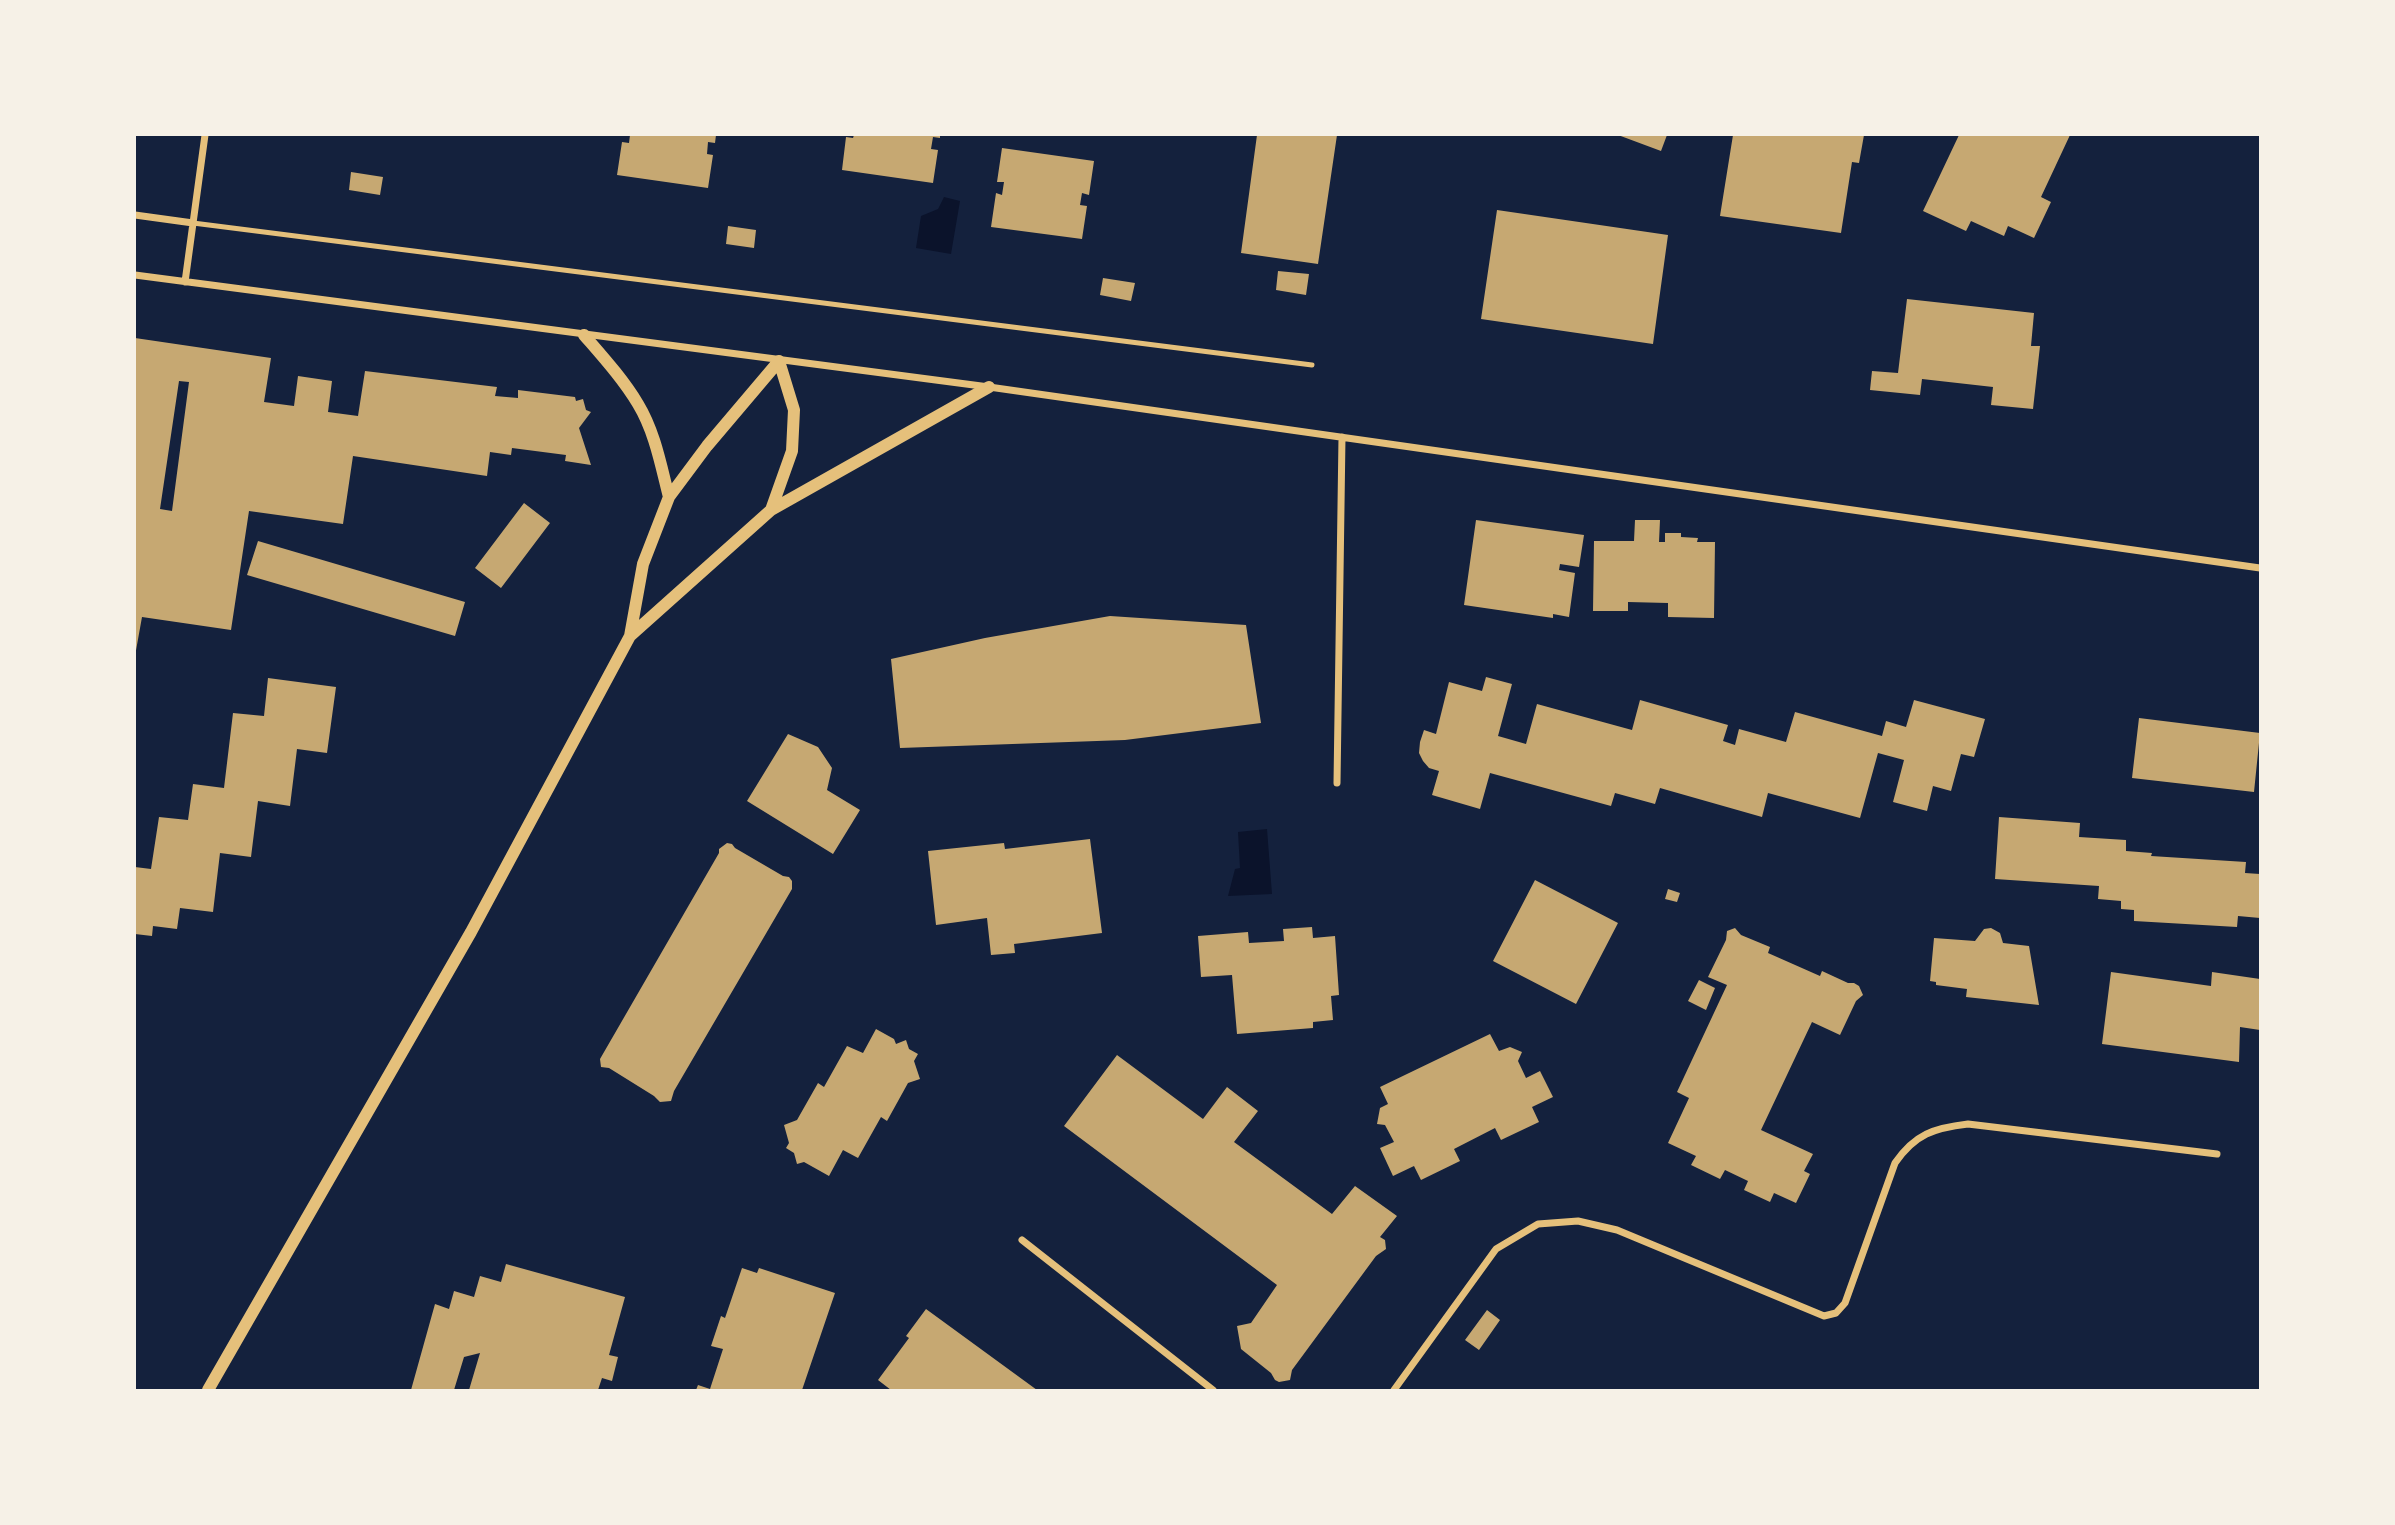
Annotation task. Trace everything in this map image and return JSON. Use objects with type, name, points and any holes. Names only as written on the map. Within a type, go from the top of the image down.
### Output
[{"type":"street","points":[[185,282],[205,135]]},
{"type":"street","points":[[135,215],[193,223]]},
{"type":"street","points":[[135,275],[989,387],[2260,568]]},
{"type":"street","points":[[584,335],[616,372],[639,406],[655,444],[669,497]]},
{"type":"street","points":[[208,1390],[471,932],[630,636],[643,564],[669,497],[707,446],[779,361]]},
{"type":"street","points":[[771,510],[792,450],[794,410],[779,361]]},
{"type":"street","points":[[630,636],[771,510],[989,387]]},
{"type":"street","points":[[1337,783],[1342,437]]},
{"type":"street","points":[[1394,1390],[1496,1249],[1538,1224],[1578,1221],[1617,1230],[1824,1316],[1836,1313],[1845,1303],[1895,1163],[1907,1146],[1942,1127],[1968,1124],[2217,1154]]},
{"type":"street","points":[[1022,1240],[1213,1390]]},
{"type":"lane","points":[[193,223],[1312,365]]},
{"type":"water","points":[[944,197],[960,201],[951,254],[916,248],[921,216],[938,209]]},
{"type":"water","points":[[1267,829],[1272,894],[1228,896],[1235,869],[1240,868],[1238,832]]},
{"type":"building","points":[[630,135],[716,135],[715,143],[708,142],[707,154],[713,155],[708,188],[617,175],[622,142],[629,143]]},
{"type":"building","points":[[854,135],[940,135],[940,138],[933,137],[931,149],[938,150],[933,183],[842,170],[846,137],[853,138]]},
{"type":"building","points":[[1257,135],[1337,135],[1318,264],[1241,253]]},
{"type":"building","points":[[1618,135],[1667,135],[1661,151]]},
{"type":"building","points":[[1733,135],[1864,135],[1859,163],[1852,162],[1841,233],[1720,216]]},
{"type":"building","points":[[1959,135],[2070,135],[2041,197],[2051,202],[2034,238],[2008,226],[2004,236],[1971,221],[1966,231],[1923,211]]},
{"type":"building","points":[[1002,148],[1094,161],[1089,195],[1082,193],[1080,205],[1087,206],[1082,239],[991,227],[996,193],[1002,195],[1004,182],[997,182]]},
{"type":"building","points":[[351,172],[383,177],[380,195],[349,190]]},
{"type":"building","points":[[1497,210],[1668,235],[1653,344],[1481,319]]},
{"type":"building","points":[[728,226],[756,230],[754,248],[726,244]]},
{"type":"building","points":[[1278,271],[1309,274],[1306,295],[1276,290]]},
{"type":"building","points":[[1103,278],[1135,283],[1131,301],[1100,295]]},
{"type":"building","points":[[1907,299],[2034,313],[2031,346],[2040,346],[2033,409],[1991,405],[1993,387],[1922,379],[1920,395],[1870,390],[1872,371],[1898,373]]},
{"type":"building","points":[[135,338],[271,358],[264,402],[294,406],[298,376],[332,381],[328,412],[358,416],[365,371],[497,387],[495,396],[518,398],[518,390],[575,397],[576,401],[583,399],[586,410],[591,412],[579,428],[591,465],[565,461],[566,455],[512,448],[511,455],[490,452],[487,476],[353,456],[343,524],[249,511],[231,630],[142,617],[135,656]],"holes":[[[179,381],[189,382],[172,511],[160,509]]]},
{"type":"building","points":[[524,503],[550,523],[501,588],[475,568]]},
{"type":"building","points":[[1476,520],[1584,535],[1579,567],[1560,564],[1559,570],[1575,573],[1569,617],[1553,614],[1553,618],[1464,605]]},
{"type":"building","points":[[1635,520],[1660,520],[1659,542],[1665,542],[1665,533],[1681,533],[1681,537],[1698,538],[1697,542],[1715,542],[1714,618],[1668,617],[1668,603],[1628,602],[1628,611],[1593,611],[1594,541],[1634,541]]},
{"type":"building","points":[[258,541],[465,602],[455,636],[247,575]]},
{"type":"building","points":[[1110,616],[1246,625],[1261,723],[1125,740],[900,748],[891,659],[985,638]]},
{"type":"building","points":[[1486,677],[1512,684],[1498,736],[1526,744],[1537,704],[1632,730],[1640,700],[1728,725],[1723,741],[1735,745],[1739,729],[1786,742],[1795,712],[1882,736],[1886,721],[1906,727],[1914,700],[1985,719],[1974,757],[1961,754],[1951,791],[1933,786],[1927,811],[1893,802],[1904,760],[1878,753],[1860,818],[1768,793],[1762,817],[1660,788],[1655,804],[1615,793],[1611,806],[1490,773],[1480,809],[1432,795],[1439,771],[1429,768],[1419,753],[1424,730],[1436,734],[1449,682],[1482,691]]},
{"type":"building","points":[[268,678],[336,687],[327,753],[297,749],[290,806],[258,801],[251,857],[220,853],[213,912],[180,908],[177,929],[153,926],[152,936],[135,934],[135,867],[151,869],[159,817],[188,820],[193,784],[224,788],[233,713],[264,716]]},
{"type":"building","points":[[2139,718],[2260,733],[2254,792],[2132,778]]},
{"type":"building","points":[[788,734],[818,747],[832,768],[827,790],[860,810],[833,854],[747,801]]},
{"type":"building","points":[[1999,817],[2080,823],[2079,837],[2126,840],[2126,851],[2152,853],[2151,856],[2246,862],[2245,873],[2260,874],[2260,918],[2238,916],[2237,927],[2134,921],[2134,910],[2121,909],[2121,901],[2098,899],[2099,886],[1995,879]]},
{"type":"building","points":[[1090,839],[1102,933],[1014,944],[1015,953],[991,955],[987,918],[936,925],[928,851],[1004,843],[1005,849]]},
{"type":"building","points":[[727,843],[789,877],[792,889],[674,1091],[671,1101],[660,1102],[609,1068],[601,1067],[600,1059],[719,849]]},
{"type":"building","points":[[1535,880],[1618,923],[1576,1004],[1493,961]]},
{"type":"building","points":[[1668,889],[1680,893],[1677,902],[1665,899]]},
{"type":"building","points":[[1312,927],[1313,938],[1335,936],[1339,995],[1331,996],[1333,1020],[1313,1022],[1313,1028],[1237,1034],[1232,975],[1201,977],[1198,936],[1248,932],[1249,943],[1284,941],[1283,929]]},
{"type":"building","points":[[1735,928],[1741,935],[1770,947],[1768,953],[1820,976],[1822,971],[1848,983],[1854,983],[1859,986],[1863,995],[1856,1001],[1840,1035],[1812,1022],[1761,1130],[1813,1154],[1804,1171],[1810,1174],[1796,1203],[1774,1193],[1770,1202],[1744,1190],[1748,1181],[1725,1170],[1720,1179],[1691,1165],[1696,1156],[1668,1143],[1689,1098],[1677,1092],[1727,985],[1708,977],[1726,940],[1727,931]]},
{"type":"building","points":[[1991,928],[2000,933],[2003,943],[2029,946],[2039,1005],[1966,997],[1967,989],[1936,985],[1936,982],[1930,981],[1934,938],[1975,941],[1984,929]]},
{"type":"building","points":[[2111,972],[2211,986],[2212,972],[2260,979],[2260,1030],[2240,1027],[2239,1062],[2102,1044]]},
{"type":"building","points":[[1699,980],[1715,988],[1706,1010],[1688,1001]]},
{"type":"building","points":[[876,1029],[894,1039],[896,1044],[906,1040],[909,1049],[918,1054],[914,1061],[920,1079],[908,1083],[887,1121],[881,1117],[858,1158],[843,1150],[829,1176],[804,1162],[797,1164],[794,1153],[786,1148],[789,1143],[784,1125],[797,1120],[818,1083],[824,1087],[847,1046],[863,1053]]},
{"type":"building","points":[[1490,1034],[1499,1051],[1510,1047],[1522,1052],[1518,1061],[1526,1078],[1540,1071],[1553,1097],[1532,1107],[1539,1122],[1501,1140],[1495,1128],[1454,1149],[1460,1161],[1421,1180],[1414,1166],[1393,1176],[1380,1148],[1394,1142],[1385,1125],[1377,1124],[1380,1108],[1388,1104],[1380,1087]]},
{"type":"building","points":[[1117,1055],[1203,1119],[1227,1087],[1258,1111],[1234,1142],[1332,1214],[1355,1186],[1397,1216],[1380,1237],[1385,1240],[1386,1249],[1376,1256],[1292,1370],[1290,1380],[1275,1380],[1271,1373],[1241,1349],[1237,1326],[1251,1323],[1277,1285],[1064,1126]]},
{"type":"building","points":[[506,1264],[625,1297],[609,1355],[618,1357],[612,1381],[602,1378],[598,1390],[469,1390],[480,1353],[464,1357],[454,1390],[411,1390],[435,1304],[449,1309],[454,1291],[474,1297],[480,1276],[501,1282]]},
{"type":"building","points":[[742,1268],[757,1273],[759,1268],[835,1293],[802,1390],[696,1390],[698,1385],[710,1389],[723,1349],[711,1346],[721,1316],[725,1318]]},
{"type":"building","points":[[926,1309],[1037,1390],[891,1390],[878,1380],[909,1338],[906,1336]]},
{"type":"building","points":[[1487,1310],[1500,1320],[1479,1350],[1465,1340]]}]
